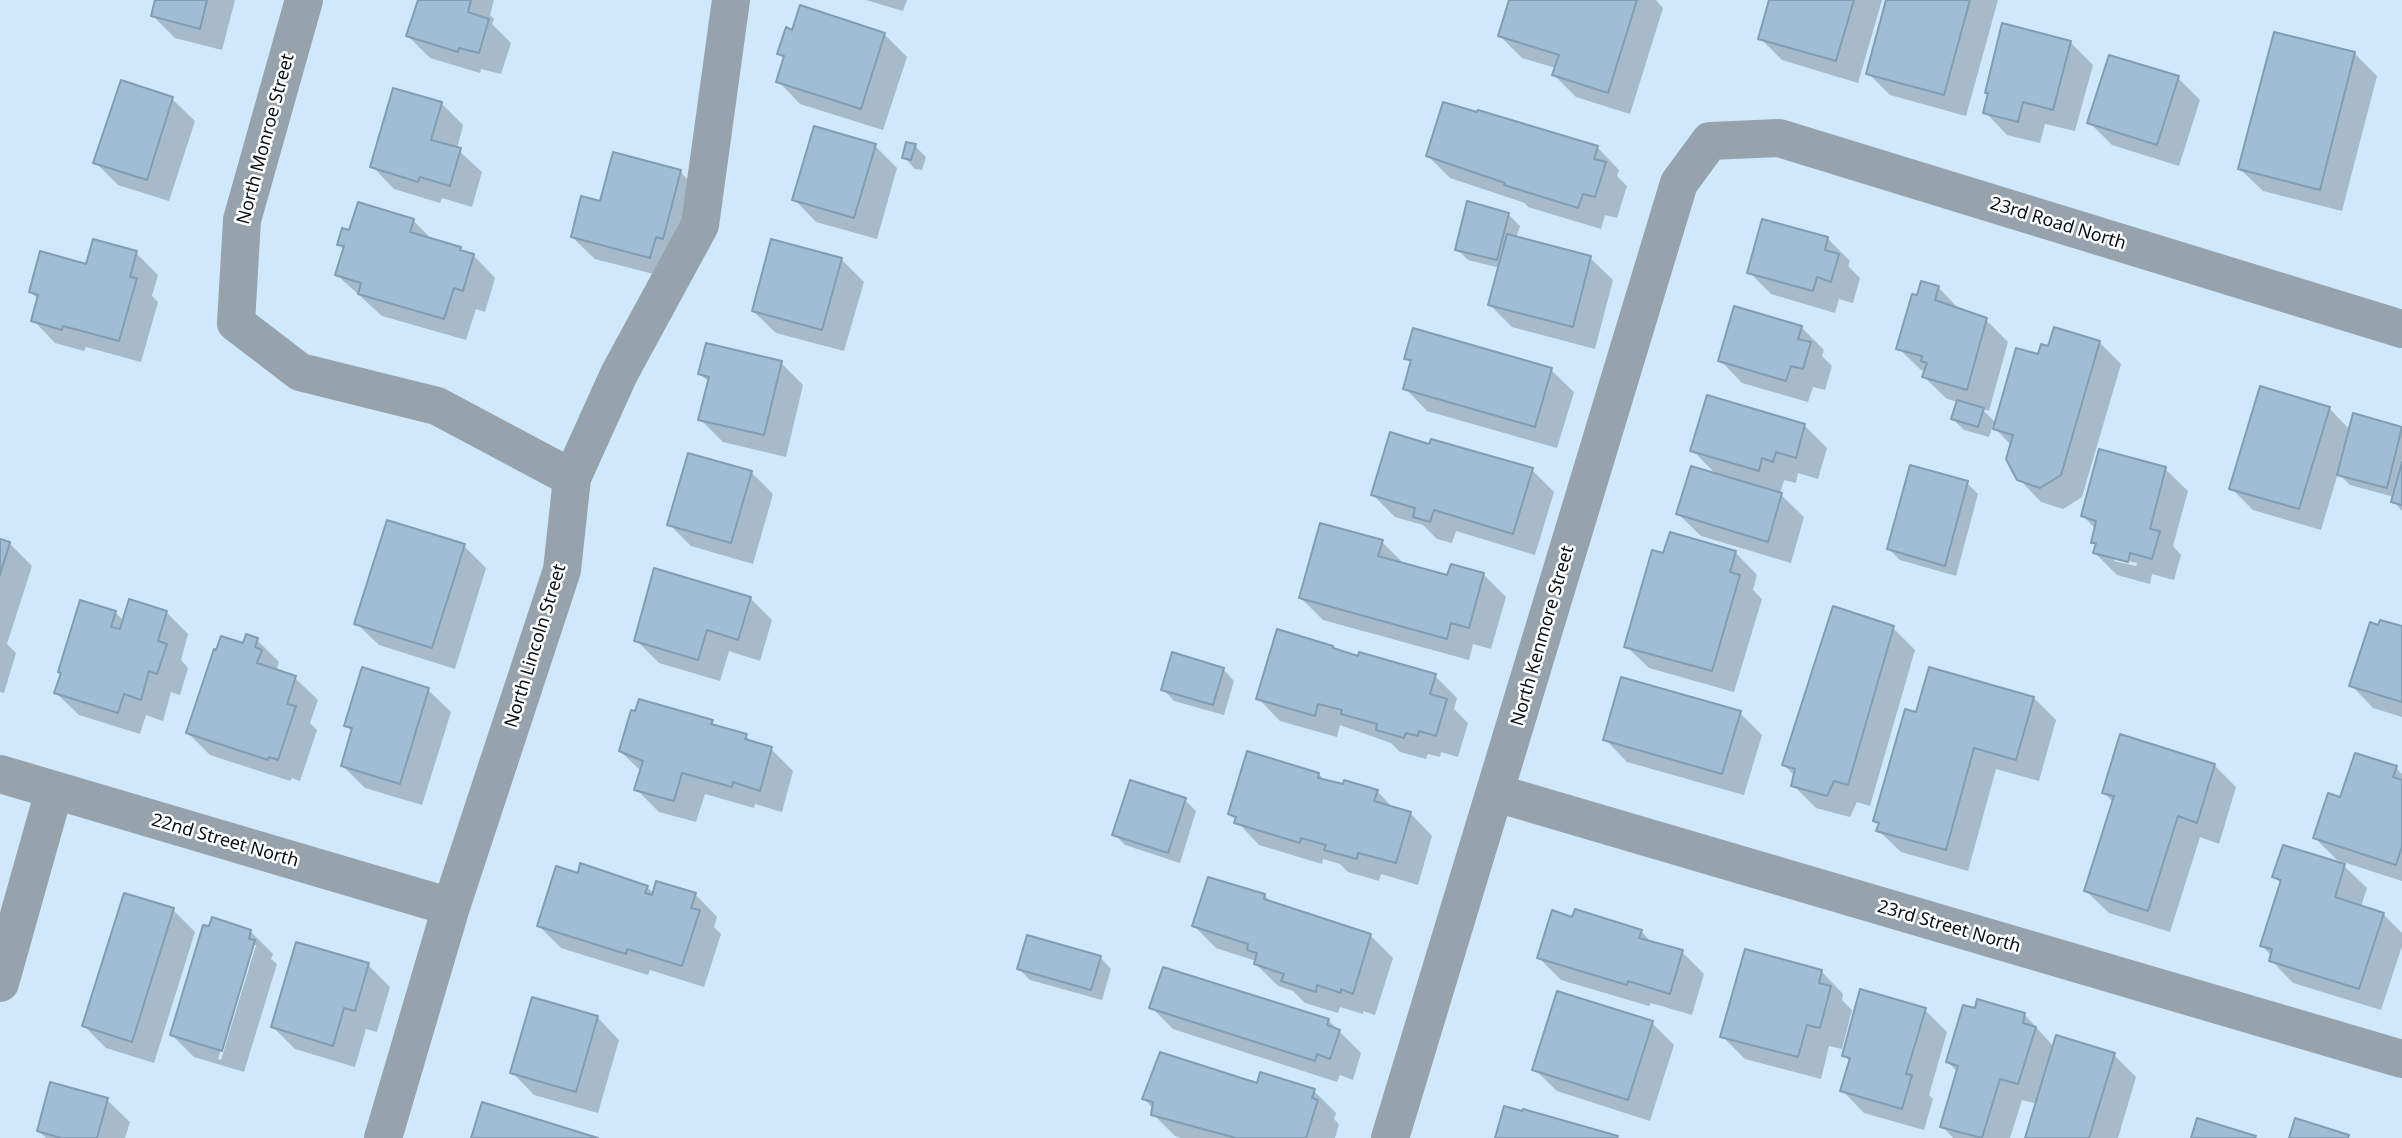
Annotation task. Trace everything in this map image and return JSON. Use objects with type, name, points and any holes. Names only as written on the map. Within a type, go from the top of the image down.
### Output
[{"type":"street","name":"North Monroe Street","points":[[304,0],[242,220],[236,323],[300,372],[437,406],[572,478]]},
{"type":"street","name":"North Lincoln Street","points":[[383,1138],[451,907],[562,570],[572,478],[619,374],[700,225],[732,0]]},
{"type":"street","name":"23rd Road North","points":[[1710,141],[1779,138],[2402,329]]},
{"type":"street","name":"North Kenmore Street","points":[[1390,1138],[1679,183],[1710,141]]},
{"type":"street","name":"22nd Street North","points":[[0,774],[451,907]]},
{"type":"street","points":[[0,983],[54,791]]},
{"type":"street","name":"23rd Street North","points":[[1496,793],[2402,1059]]},
{"type":"building","points":[[155,0],[207,0],[200,29],[151,16]]},
{"type":"building","points":[[418,0],[471,0],[468,12],[489,19],[479,53],[459,48],[458,52],[406,36]]},
{"type":"building","points":[[1509,0],[1637,0],[1608,93],[1552,75],[1559,55],[1498,36]]},
{"type":"building","points":[[1769,0],[1854,0],[1836,61],[1758,39]]},
{"type":"building","points":[[1886,0],[1970,0],[1944,95],[1866,74]]},
{"type":"building","points":[[800,5],[885,33],[861,109],[776,82],[784,56],[777,54],[786,27],[792,30]]},
{"type":"building","points":[[2002,23],[2071,41],[2053,110],[2023,102],[2018,122],[1983,113],[1988,93],[1985,93]]},
{"type":"building","points":[[2274,32],[2355,52],[2320,190],[2238,169]]},
{"type":"building","points":[[2109,55],[2179,76],[2157,145],[2087,123]]},
{"type":"building","points":[[121,80],[173,97],[147,180],[93,163]]},
{"type":"building","points":[[393,88],[442,102],[431,140],[461,148],[450,186],[420,177],[418,182],[370,167]]},
{"type":"building","points":[[1443,102],[1598,146],[1594,159],[1606,162],[1595,197],[1583,194],[1578,208],[1504,185],[1505,183],[1426,156]]},
{"type":"building","points":[[814,126],[876,144],[854,218],[792,200]]},
{"type":"building","points":[[906,142],[916,144],[911,160],[902,158]]},
{"type":"building","points":[[613,152],[681,170],[663,239],[656,237],[650,258],[571,237],[581,196],[600,201]]},
{"type":"building","points":[[1467,201],[1509,213],[1497,260],[1455,250]]},
{"type":"building","points":[[358,202],[414,219],[410,232],[461,247],[460,250],[474,254],[463,291],[454,288],[444,319],[358,294],[361,283],[335,275],[344,246],[337,245],[342,228],[349,230]]},
{"type":"building","points":[[1762,219],[1828,237],[1825,250],[1839,254],[1831,282],[1817,277],[1813,291],[1747,273]]},
{"type":"building","points":[[1507,234],[1591,256],[1573,327],[1488,305]]},
{"type":"building","points":[[93,239],[137,251],[130,277],[137,278],[119,341],[63,326],[62,330],[31,321],[38,295],[29,292],[40,251],[86,264]]},
{"type":"building","points":[[771,239],[842,258],[822,330],[752,311]]},
{"type":"building","points":[[1921,281],[1939,286],[1935,300],[1987,318],[1967,390],[1922,377],[1927,363],[1921,361],[1922,356],[1896,349],[1912,294],[1917,295]]},
{"type":"building","points":[[1734,306],[1802,326],[1798,339],[1811,342],[1803,369],[1791,366],[1786,381],[1718,361]]},
{"type":"building","points":[[2054,327],[2100,341],[2061,475],[2040,488],[2017,480],[2006,459],[2013,435],[1993,429],[2016,348],[2038,354],[2041,344],[2048,346]]},
{"type":"building","points":[[1413,328],[1552,368],[1535,427],[1403,389],[1411,360],[1404,359]]},
{"type":"building","points":[[706,343],[782,361],[764,435],[698,420],[709,377],[698,374]]},
{"type":"building","points":[[2260,386],[2330,407],[2299,509],[2229,489]]},
{"type":"building","points":[[1707,395],[1805,424],[1796,458],[1776,452],[1773,462],[1762,458],[1759,471],[1690,451]]},
{"type":"building","points":[[1957,400],[1984,408],[1978,427],[1951,419]]},
{"type":"building","points":[[2353,413],[2402,427],[2387,488],[2337,475]]},
{"type":"building","points":[[1390,432],[1429,444],[1431,439],[1533,468],[1513,534],[1434,510],[1430,522],[1413,517],[1415,508],[1371,495]]},
{"type":"building","points":[[2099,449],[2166,467],[2150,529],[2160,531],[2152,559],[2130,553],[2128,562],[2093,553],[2096,543],[2091,543],[2096,521],[2081,516]]},
{"type":"building","points":[[688,453],[752,471],[731,543],[667,525]]},
{"type":"building","points":[[2402,462],[2402,505],[2391,502]]},
{"type":"building","points":[[1910,465],[1968,481],[1945,566],[1887,549]]},
{"type":"building","points":[[1691,466],[1782,493],[1768,542],[1676,514]]},
{"type":"building","points":[[387,520],[465,544],[432,648],[354,624]]},
{"type":"building","points":[[1320,523],[1383,540],[1378,556],[1447,575],[1451,564],[1484,573],[1469,628],[1451,623],[1447,639],[1299,598]]},
{"type":"building","points":[[1670,532],[1736,551],[1730,572],[1740,575],[1712,671],[1624,647],[1652,550],[1663,553]]},
{"type":"building","points":[[0,539],[10,542],[0,575]]},
{"type":"building","points":[[654,568],[751,597],[738,640],[707,630],[698,660],[634,641]]},
{"type":"building","points":[[129,599],[167,611],[158,641],[167,644],[157,674],[149,671],[141,700],[124,694],[118,713],[54,693],[80,600],[116,611],[111,627],[120,629]]},
{"type":"building","points":[[1833,606],[1894,626],[1848,785],[1834,781],[1827,796],[1791,786],[1795,769],[1782,765]]},
{"type":"building","points":[[2380,620],[2402,626],[2402,702],[2349,686],[2370,622],[2378,625]]},
{"type":"building","points":[[1277,629],[1358,656],[1359,652],[1436,674],[1430,694],[1447,699],[1436,736],[1419,731],[1418,736],[1406,733],[1404,738],[1376,730],[1377,724],[1341,714],[1342,710],[1318,704],[1315,716],[1256,699]]},
{"type":"building","points":[[246,634],[258,638],[255,647],[262,650],[257,663],[296,676],[287,704],[296,706],[278,760],[269,757],[268,760],[186,733],[214,649],[216,650],[221,636],[243,643]]},
{"type":"building","points":[[1172,652],[1224,668],[1213,705],[1161,690]]},
{"type":"building","points":[[362,667],[429,688],[400,784],[341,766],[352,728],[344,726]]},
{"type":"building","points":[[1929,667],[2034,697],[2016,760],[1974,748],[1946,850],[1876,831],[1879,823],[1873,821],[1905,709],[1916,712]]},
{"type":"building","points":[[1621,677],[1741,711],[1722,774],[1603,740]]},
{"type":"building","points":[[639,699],[713,720],[711,724],[747,734],[745,739],[772,747],[760,791],[733,782],[732,787],[682,773],[674,801],[634,790],[643,761],[619,751],[631,710],[635,711]]},
{"type":"building","points":[[2120,734],[2215,764],[2197,823],[2178,816],[2148,911],[2084,891],[2114,796],[2102,793]]},
{"type":"building","points":[[1247,751],[1319,773],[1318,778],[1343,784],[1344,780],[1378,790],[1374,801],[1411,812],[1396,863],[1358,853],[1357,859],[1324,850],[1326,845],[1301,838],[1300,843],[1234,823],[1236,817],[1228,814]]},
{"type":"building","points":[[2355,753],[2397,766],[2393,777],[2402,780],[2402,846],[2396,865],[2313,838],[2328,793],[2340,797]]},
{"type":"building","points":[[1130,780],[1186,798],[1168,853],[1112,835]]},
{"type":"building","points":[[2283,845],[2345,864],[2335,897],[2384,913],[2359,989],[2269,961],[2272,949],[2260,946],[2281,880],[2272,877]]},
{"type":"building","points":[[580,863],[648,886],[645,893],[652,895],[656,881],[696,893],[691,908],[700,910],[682,966],[627,949],[626,954],[537,926],[556,866],[578,873]]},
{"type":"building","points":[[1208,877],[1265,894],[1264,899],[1371,934],[1353,994],[1317,985],[1316,992],[1281,981],[1284,974],[1254,964],[1257,953],[1247,950],[1248,944],[1192,926]]},
{"type":"building","points":[[124,893],[174,908],[132,1042],[82,1026]]},
{"type":"building","points":[[1575,909],[1642,930],[1639,938],[1683,950],[1670,994],[1628,981],[1627,985],[1537,958],[1552,910],[1572,917]]},
{"type":"building","points":[[212,917],[251,930],[249,939],[255,940],[222,1051],[170,1035],[203,925],[209,926]]},
{"type":"building","points":[[1027,935],[1101,956],[1091,990],[1017,969]]},
{"type":"building","points":[[296,942],[369,963],[355,1011],[344,1008],[333,1046],[271,1027]]},
{"type":"building","points":[[1745,949],[1822,970],[1819,983],[1831,986],[1820,1028],[1807,1025],[1798,1057],[1720,1037]]},
{"type":"building","points":[[1163,967],[1329,1019],[1327,1025],[1340,1030],[1330,1059],[1317,1054],[1315,1061],[1149,1008]]},
{"type":"building","points":[[1860,989],[1926,1008],[1906,1074],[1912,1075],[1902,1109],[1840,1091],[1850,1058],[1842,1056]]},
{"type":"building","points":[[1557,991],[1653,1021],[1628,1100],[1532,1070]]},
{"type":"building","points":[[532,997],[598,1016],[576,1092],[510,1073]]},
{"type":"building","points":[[1977,999],[2025,1013],[2023,1023],[2036,1027],[2018,1084],[2000,1079],[1982,1138],[1940,1127],[1958,1066],[1946,1062],[1963,1005],[1975,1008]]},
{"type":"building","points":[[2056,1035],[2115,1053],[2089,1138],[2025,1138]]},
{"type":"building","points":[[1160,1052],[1257,1083],[1260,1072],[1315,1089],[1312,1098],[1318,1100],[1306,1138],[1236,1138],[1151,1115],[1153,1102],[1142,1099]]},
{"type":"building","points":[[50,1082],[108,1098],[97,1138],[61,1138],[37,1131]]},
{"type":"building","points":[[482,1102],[598,1138],[471,1138]]},
{"type":"building","points":[[1504,1106],[1522,1111],[1523,1109],[1618,1136],[1495,1138]]},
{"type":"building","points":[[2197,1118],[2256,1136],[2191,1138]]},
{"type":"building","points":[[2295,1118],[2349,1135],[2348,1138],[2289,1138]]}]
